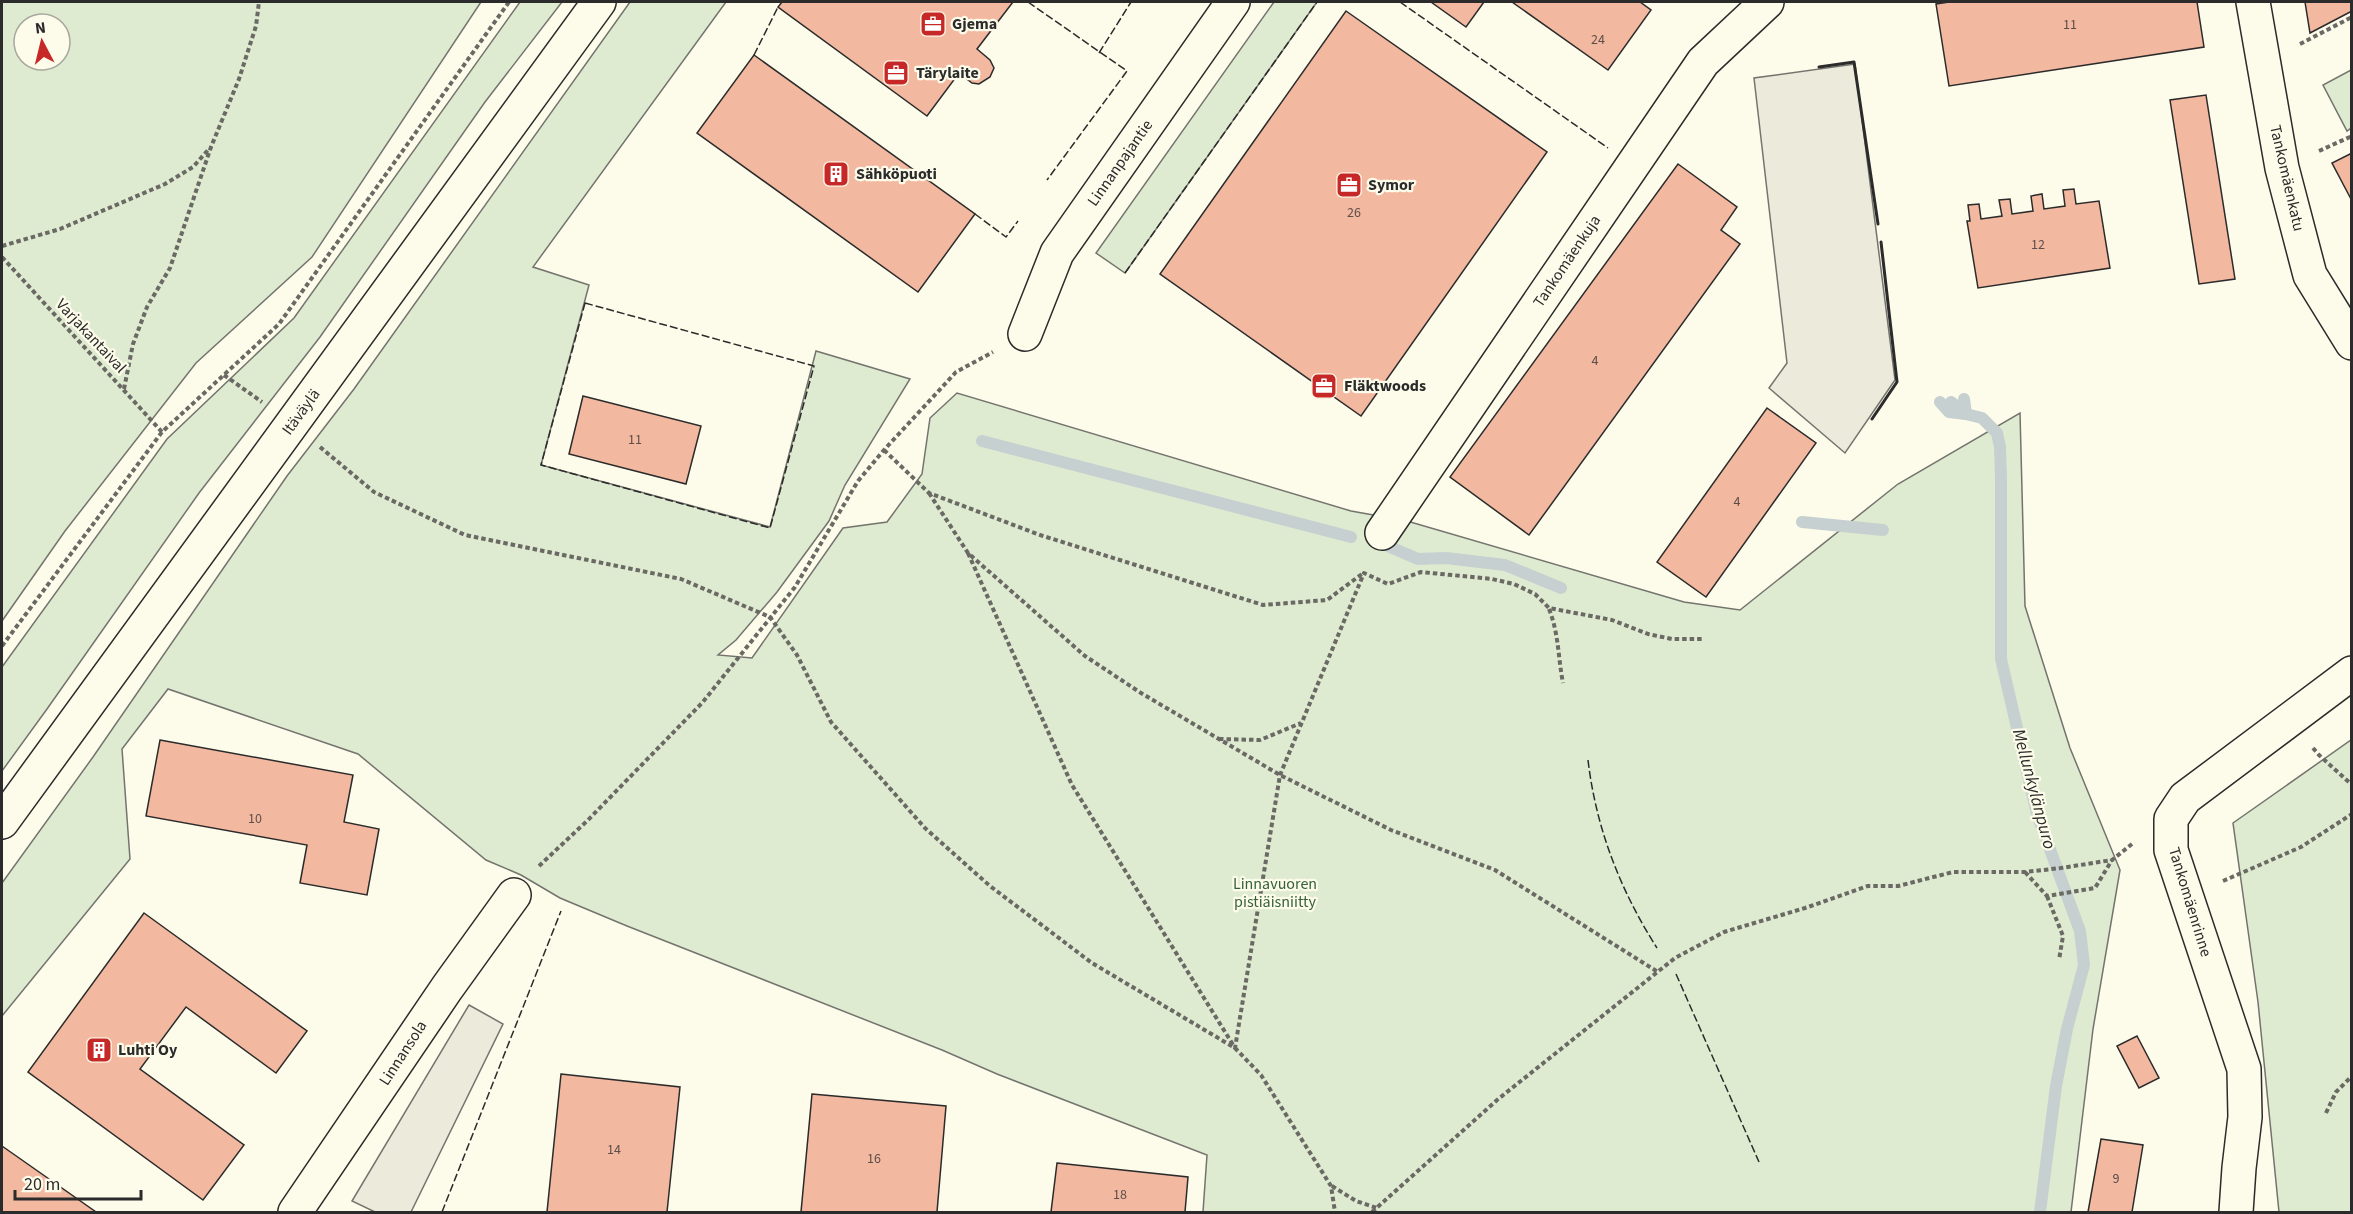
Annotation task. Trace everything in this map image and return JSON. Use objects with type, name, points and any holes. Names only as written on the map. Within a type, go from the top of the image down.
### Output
[{"type":"street","name":"Itäväylä","points":[[2,822],[599,2]]},
{"type":"street","name":"Linnanpajantie","points":[[1025,334],[1057,253],[1233,2]]},
{"type":"street","name":"Tankomäenkuja","points":[[1382,533],[1703,62],[1767,2]]},
{"type":"street","name":"Tankomäenkatu","points":[[2253,2],[2282,168],[2310,275],[2352,342]]},
{"type":"street","name":"Tankomäenrinne","points":[[2236,1212],[2246,1117],[2244,1069],[2171,850],[2171,819],[2185,798],[2352,673]]},
{"type":"street","name":"Linnansola","points":[[295,1212],[434,1007],[514,895]]},
{"type":"path","points":[[124,389],[133,344],[147,307],[170,268],[211,147],[239,79],[253,36],[259,2]]},
{"type":"path","points":[[2,646],[162,432],[279,324],[509,2]]},
{"type":"path","points":[[2291,48],[2352,17]]},
{"type":"path","points":[[2319,151],[2352,136]]},
{"type":"path","points":[[2,246],[60,229],[165,184],[193,168],[211,147]]},
{"type":"path","name":"Varjakantaival","points":[[2,257],[162,432]]},
{"type":"path","points":[[514,895],[543,861],[588,820],[702,703],[795,587],[858,482],[924,406],[956,372],[1025,334]]},
{"type":"path","points":[[224,375],[292,424],[374,492],[465,535],[681,579],[770,617],[797,656],[831,722],[926,828],[990,886],[1092,963],[1235,1048]]},
{"type":"path","points":[[884,450],[929,493],[968,553],[1072,785],[1235,1048],[1261,1075],[1331,1186],[1335,1212]]},
{"type":"path","points":[[929,493],[1040,535],[1263,605],[1327,600],[1364,573]]},
{"type":"path","points":[[1235,1048],[1280,775],[1382,533]]},
{"type":"path","points":[[968,553],[1085,656],[1217,739],[1280,775],[1391,830],[1495,870],[1658,972]]},
{"type":"path","points":[[1364,573],[1388,584],[1421,572],[1492,579],[1514,584],[1534,594],[1549,608],[1557,628],[1558,657],[1563,683]]},
{"type":"path","points":[[1549,608],[1612,620],[1664,638],[1704,639]]},
{"type":"path","points":[[2292,717],[2319,755],[2352,785]]},
{"type":"path","points":[[1217,739],[1260,740],[1302,723]]},
{"type":"path","points":[[2220,882],[2301,848],[2352,814]]},
{"type":"path","points":[[2047,896],[2095,888],[2112,860],[2132,844]]},
{"type":"path","points":[[1372,1212],[1497,1100],[1675,958],[1724,932],[1868,886],[1898,886],[1953,872],[2025,872],[2112,860]]},
{"type":"path","points":[[2025,872],[2047,896],[2063,936],[2059,960]]},
{"type":"path","points":[[2326,1113],[2336,1092],[2352,1076]]},
{"type":"path","points":[[1331,1186],[1356,1201],[1377,1208]]},
{"type":"green space","points":[[2,2],[481,2],[312,257],[196,363],[65,531],[2,621]]},
{"type":"green space","points":[[520,2],[562,2],[485,102],[320,337],[199,493],[2,771],[2,667],[167,439],[294,318]]},
{"type":"green space","name":"Linnavuoren pistiäisniitty","points":[[630,2],[726,2],[533,267],[589,285],[541,465],[770,527],[816,351],[910,379],[845,485],[829,521],[777,592],[736,640],[718,655],[752,658],[843,528],[887,522],[922,474],[930,418],[957,393],[1351,511],[1407,521],[1684,602],[1740,610],[1898,484],[2020,413],[2025,606],[2070,748],[2120,870],[2093,1029],[2071,1212],[1203,1212],[1207,1155],[997,1074],[560,898],[521,875],[486,860],[358,754],[168,689],[122,749],[130,859],[2,1016],[2,883],[93,757],[287,476],[354,389]]},
{"type":"green space","points":[[1274,2],[1317,2],[1125,273],[1096,253]]},
{"type":"green space","points":[[2351,70],[2351,128],[2347,131],[2323,85]]},
{"type":"green space","points":[[2351,740],[2351,1212],[2279,1212],[2258,1002],[2233,823]]},
{"type":"shaded area","points":[[1855,64],[1895,380],[1845,453],[1769,388],[1787,363],[1754,78]]},
{"type":"shaded area","points":[[469,1005],[503,1024],[411,1212],[375,1212],[352,1201]]},
{"type":"building","points":[[782,2],[1013,2],[977,49],[990,60],[994,68],[990,77],[979,84],[972,83],[959,73],[927,116],[778,7]]},
{"type":"building","points":[[1431,2],[1484,2],[1466,27]]},
{"type":"building","points":[[1512,2],[1640,2],[1651,10],[1608,70]]},
{"type":"building","points":[[1949,2],[2197,2],[2204,47],[1949,86],[1936,4]]},
{"type":"building","points":[[2305,2],[2352,2],[2352,11],[2310,33]]},
{"type":"building","points":[[1346,11],[1547,152],[1361,416],[1160,274]]},
{"type":"building","name":"Sähköpuoti","points":[[754,55],[975,214],[918,292],[697,133]]},
{"type":"building","points":[[2206,95],[2235,279],[2199,284],[2170,100]]},
{"type":"building","points":[[2352,153],[2352,201],[2332,163]]},
{"type":"building","points":[[1678,164],[1737,207],[1721,230],[1740,244],[1529,535],[1450,477]]},
{"type":"building","points":[[2074,189],[2076,204],[2099,201],[2110,268],[1978,288],[1967,221],[1970,221],[1968,205],[1979,204],[1981,219],[2002,216],[1999,200],[2010,199],[2012,214],[2033,211],[2031,196],[2042,194],[2044,209],[2065,206],[2063,190]]},
{"type":"building","points":[[583,396],[701,426],[686,484],[569,454]]},
{"type":"building","points":[[1767,408],[1816,443],[1706,597],[1657,562]]},
{"type":"building","points":[[160,740],[353,775],[344,822],[379,829],[367,895],[300,883],[307,845],[146,816]]},
{"type":"building","name":"Luhti Oy","points":[[144,913],[307,1031],[276,1073],[186,1007],[140,1069],[244,1145],[203,1200],[28,1072]]},
{"type":"building","points":[[2137,1036],[2159,1078],[2139,1088],[2117,1046]]},
{"type":"building","points":[[561,1074],[680,1087],[667,1212],[547,1212]]},
{"type":"building","points":[[812,1094],[946,1106],[937,1212],[801,1212]]},
{"type":"building","points":[[2101,1139],[2143,1145],[2132,1212],[2088,1212]]},
{"type":"building","points":[[2,1146],[96,1212],[2,1212]]},
{"type":"building","points":[[1057,1163],[1188,1177],[1185,1212],[1051,1212]]},
{"type":"waterway","name":"Mellunkylänpuro","points":[[1940,402],[1949,412],[1966,414],[1964,399]]},
{"type":"waterway","name":"Mellunkylänpuro","points":[[1951,402],[1966,414],[1982,418],[1997,433],[2001,478],[2001,659],[2037,814],[2080,931],[2084,965],[2067,1029],[2056,1086],[2040,1212]]},
{"type":"waterway","points":[[982,441],[1351,537]]},
{"type":"waterway","points":[[1802,522],[1883,530]]},
{"type":"waterway","points":[[1390,547],[1418,559],[1446,558],[1505,565],[1561,588]]},
{"type":"fence","points":[[1028,2],[1127,71],[1047,180]]},
{"type":"fence","points":[[1099,53],[1131,2]]},
{"type":"fence","points":[[1125,273],[1317,2]]},
{"type":"fence","points":[[1400,2],[1608,148]]},
{"type":"fence","points":[[754,55],[778,7]]},
{"type":"fence","points":[[975,214],[1006,237],[1018,221]]},
{"type":"fence","points":[[585,303],[814,366],[770,528],[541,465],[585,303]]},
{"type":"fence","points":[[1588,760],[1597,810],[1612,858],[1632,904],[1657,948]]},
{"type":"fence","points":[[442,1212],[561,911]]},
{"type":"fence","points":[[1676,974],[1759,1162]]},
{"type":"wall","points":[[1819,67],[1854,62],[1878,224]]},
{"type":"wall","points":[[1872,419],[1897,382],[1881,242]]},
{"type":"place","name":"Gjema","points":[[933,24]]},
{"type":"place","name":"Tärylaite","points":[[896,73]]},
{"type":"place","name":"Sähköpuoti","points":[[836,174]]},
{"type":"place","name":"Symor","points":[[1349,185]]},
{"type":"place","name":"Fläktwoods","points":[[1324,386]]},
{"type":"place","name":"Luhti Oy","points":[[99,1050]]}]
